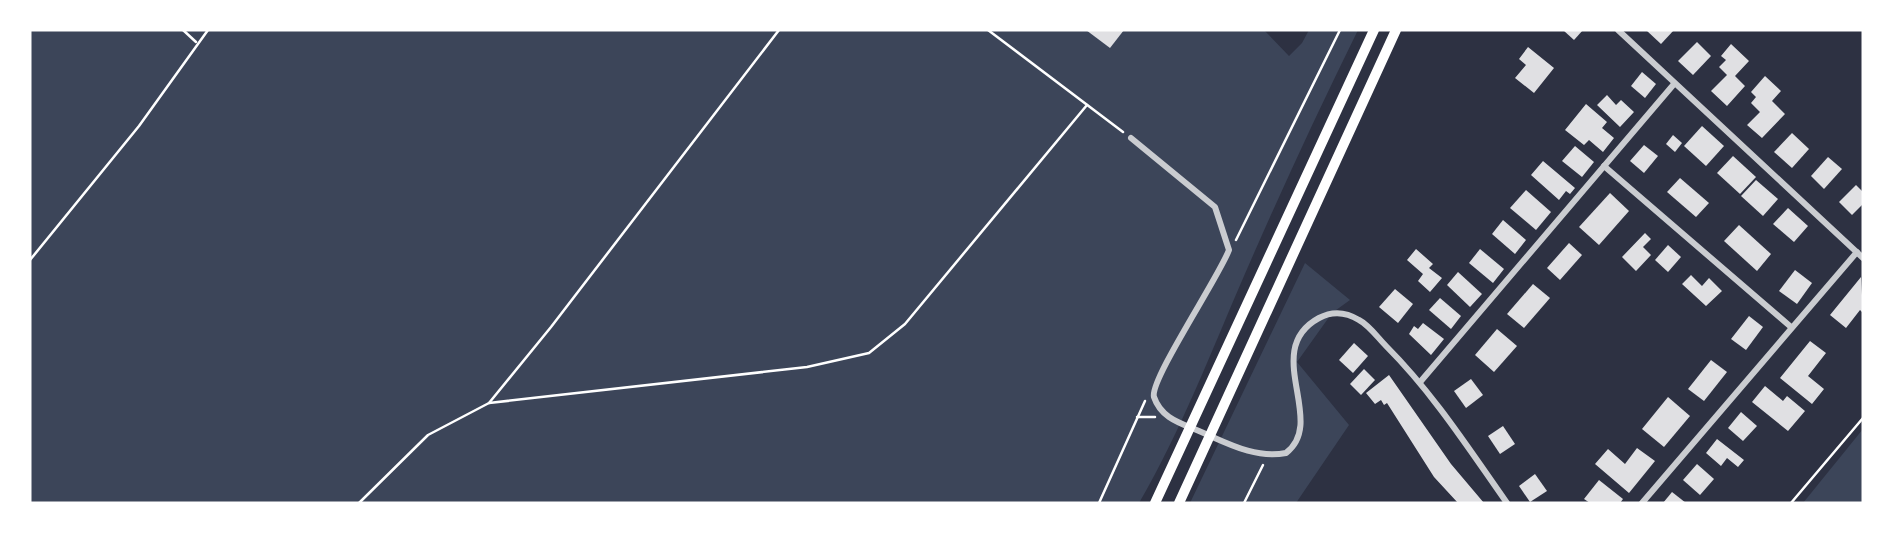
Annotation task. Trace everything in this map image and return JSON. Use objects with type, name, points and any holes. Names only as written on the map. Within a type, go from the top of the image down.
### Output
[{"type":"highway","points":[[1155,503],[1374,30]]},
{"type":"highway","points":[[1180,503],[1396,30]]},
{"type":"street","points":[[1618,30],[1863,258]]},
{"type":"street","points":[[1421,381],[1674,84]]},
{"type":"street","points":[[1131,138],[1215,207],[1222,219],[1229,250],[1198,311],[1168,357],[1153,387],[1155,400],[1165,416],[1232,446],[1267,456],[1286,453],[1299,437],[1300,409],[1292,360],[1300,335],[1307,326],[1332,313],[1361,320],[1421,381],[1507,503]]},
{"type":"street","points":[[1604,166],[1791,327]]},
{"type":"street","points":[[1642,503],[1857,252]]},
{"type":"path","points":[[183,30],[196,43]]},
{"type":"path","points":[[30,260],[139,126],[196,43],[208,30]]},
{"type":"path","points":[[489,403],[551,327],[779,30]]},
{"type":"path","points":[[988,30],[1131,138]]},
{"type":"path","points":[[1229,250],[1243,230],[1340,30]]},
{"type":"path","points":[[359,503],[428,435],[489,403],[807,367],[869,353],[905,324],[1087,104]]},
{"type":"path","points":[[1099,503],[1137,417]]},
{"type":"path","points":[[1791,503],[1863,418]]},
{"type":"path","points":[[1244,503],[1267,456]]},
{"type":"shaded area","points":[[30,30],[1264,30],[1289,56],[1302,43],[1309,30],[1358,30],[1271,214],[1182,420],[1139,503],[30,503]]},
{"type":"shaded area","points":[[1305,263],[1350,300],[1332,313],[1297,362],[1349,425],[1296,503],[1190,503]]},
{"type":"shaded area","points":[[1863,429],[1863,503],[1803,503]]},
{"type":"building","points":[[1086,30],[1124,30],[1110,48]]},
{"type":"building","points":[[1563,30],[1583,30],[1574,40]]},
{"type":"building","points":[[1646,30],[1674,30],[1661,44]]},
{"type":"building","points":[[1697,42],[1711,56],[1693,75],[1678,61]]},
{"type":"building","points":[[1731,44],[1749,61],[1735,76],[1745,86],[1727,106],[1711,91],[1727,75],[1719,67],[1726,60],[1721,56]]},
{"type":"building","points":[[1528,47],[1554,68],[1534,93],[1515,78],[1526,65],[1519,59]]},
{"type":"building","points":[[1642,72],[1656,84],[1645,98],[1631,86]]},
{"type":"building","points":[[1765,76],[1781,91],[1772,101],[1785,114],[1762,138],[1747,125],[1760,112],[1751,103],[1756,97],[1751,92]]},
{"type":"building","points":[[1607,95],[1616,105],[1621,100],[1634,112],[1620,127],[1597,105]]},
{"type":"building","points":[[1586,104],[1607,122],[1602,128],[1614,138],[1603,152],[1589,140],[1584,145],[1565,130]]},
{"type":"building","points":[[1702,126],[1724,146],[1706,166],[1684,146]]},
{"type":"building","points":[[1792,133],[1809,149],[1792,168],[1774,152]]},
{"type":"building","points":[[1673,135],[1682,143],[1675,152],[1666,144]]},
{"type":"building","points":[[1644,145],[1658,156],[1644,173],[1630,161]]},
{"type":"building","points":[[1575,146],[1594,162],[1582,177],[1562,161]]},
{"type":"building","points":[[1733,156],[1756,177],[1740,194],[1717,173]]},
{"type":"building","points":[[1828,157],[1842,169],[1824,189],[1811,176]]},
{"type":"building","points":[[1543,161],[1575,188],[1570,194],[1566,191],[1559,200],[1531,175]]},
{"type":"building","points":[[1680,178],[1709,203],[1696,217],[1667,192]]},
{"type":"building","points":[[1756,180],[1778,199],[1763,216],[1741,196]]},
{"type":"building","points":[[1856,185],[1863,192],[1863,204],[1852,215],[1839,202]]},
{"type":"building","points":[[1526,190],[1551,212],[1536,230],[1510,208]]},
{"type":"building","points":[[1610,193],[1629,211],[1599,245],[1579,227]]},
{"type":"building","points":[[1788,208],[1808,226],[1794,242],[1773,224]]},
{"type":"building","points":[[1503,220],[1526,240],[1515,254],[1492,234]]},
{"type":"building","points":[[1739,225],[1771,254],[1757,271],[1724,241]]},
{"type":"building","points":[[1645,233],[1651,239],[1643,247],[1651,255],[1636,271],[1622,257]]},
{"type":"building","points":[[1569,243],[1582,255],[1560,280],[1547,268]]},
{"type":"building","points":[[1668,245],[1681,257],[1668,272],[1655,260]]},
{"type":"building","points":[[1416,249],[1433,264],[1429,268],[1442,278],[1430,292],[1418,281],[1423,274],[1407,260]]},
{"type":"building","points":[[1480,249],[1504,269],[1493,283],[1469,263]]},
{"type":"building","points":[[1795,270],[1812,283],[1797,304],[1779,291]]},
{"type":"building","points":[[1458,272],[1482,294],[1470,307],[1447,285]]},
{"type":"building","points":[[1691,275],[1702,286],[1709,278],[1722,291],[1706,306],[1682,284]]},
{"type":"building","points":[[1861,277],[1863,313],[1860,310],[1846,328],[1830,315]]},
{"type":"building","points":[[1533,284],[1550,298],[1524,328],[1507,314]]},
{"type":"building","points":[[1395,289],[1413,304],[1398,323],[1379,307]]},
{"type":"building","points":[[1440,298],[1461,316],[1451,329],[1429,310]]},
{"type":"building","points":[[1749,316],[1763,327],[1746,350],[1731,339]]},
{"type":"building","points":[[1423,323],[1444,339],[1431,355],[1409,334],[1414,326],[1418,329]]},
{"type":"building","points":[[1497,329],[1517,346],[1494,372],[1475,355]]},
{"type":"building","points":[[1810,341],[1826,353],[1808,376],[1824,389],[1812,404],[1780,378]]},
{"type":"building","points":[[1354,343],[1368,356],[1353,373],[1339,360]]},
{"type":"building","points":[[1711,360],[1727,372],[1704,401],[1688,389]]},
{"type":"building","points":[[1364,369],[1375,380],[1361,395],[1350,384]]},
{"type":"building","points":[[1389,375],[1451,464],[1484,503],[1458,503],[1434,477],[1387,403],[1384,405],[1381,400],[1375,404],[1366,393]]},
{"type":"building","points":[[1471,379],[1483,395],[1466,408],[1454,391]]},
{"type":"building","points":[[1765,386],[1783,401],[1787,396],[1805,411],[1788,431],[1752,402]]},
{"type":"building","points":[[1668,397],[1690,416],[1664,447],[1642,429]]},
{"type":"building","points":[[1741,412],[1757,426],[1743,441],[1728,428]]},
{"type":"building","points":[[1503,426],[1515,444],[1500,454],[1488,436]]},
{"type":"building","points":[[1717,439],[1744,460],[1738,467],[1727,458],[1721,466],[1706,453]]},
{"type":"building","points":[[1637,448],[1655,461],[1629,493],[1595,464],[1608,449],[1625,464]]},
{"type":"building","points":[[1697,464],[1714,479],[1700,495],[1683,480]]},
{"type":"building","points":[[1535,474],[1547,491],[1530,502],[1519,486]]},
{"type":"building","points":[[1599,480],[1623,499],[1620,503],[1590,503],[1584,499]]},
{"type":"building","points":[[1672,492],[1686,503],[1663,503]]}]
